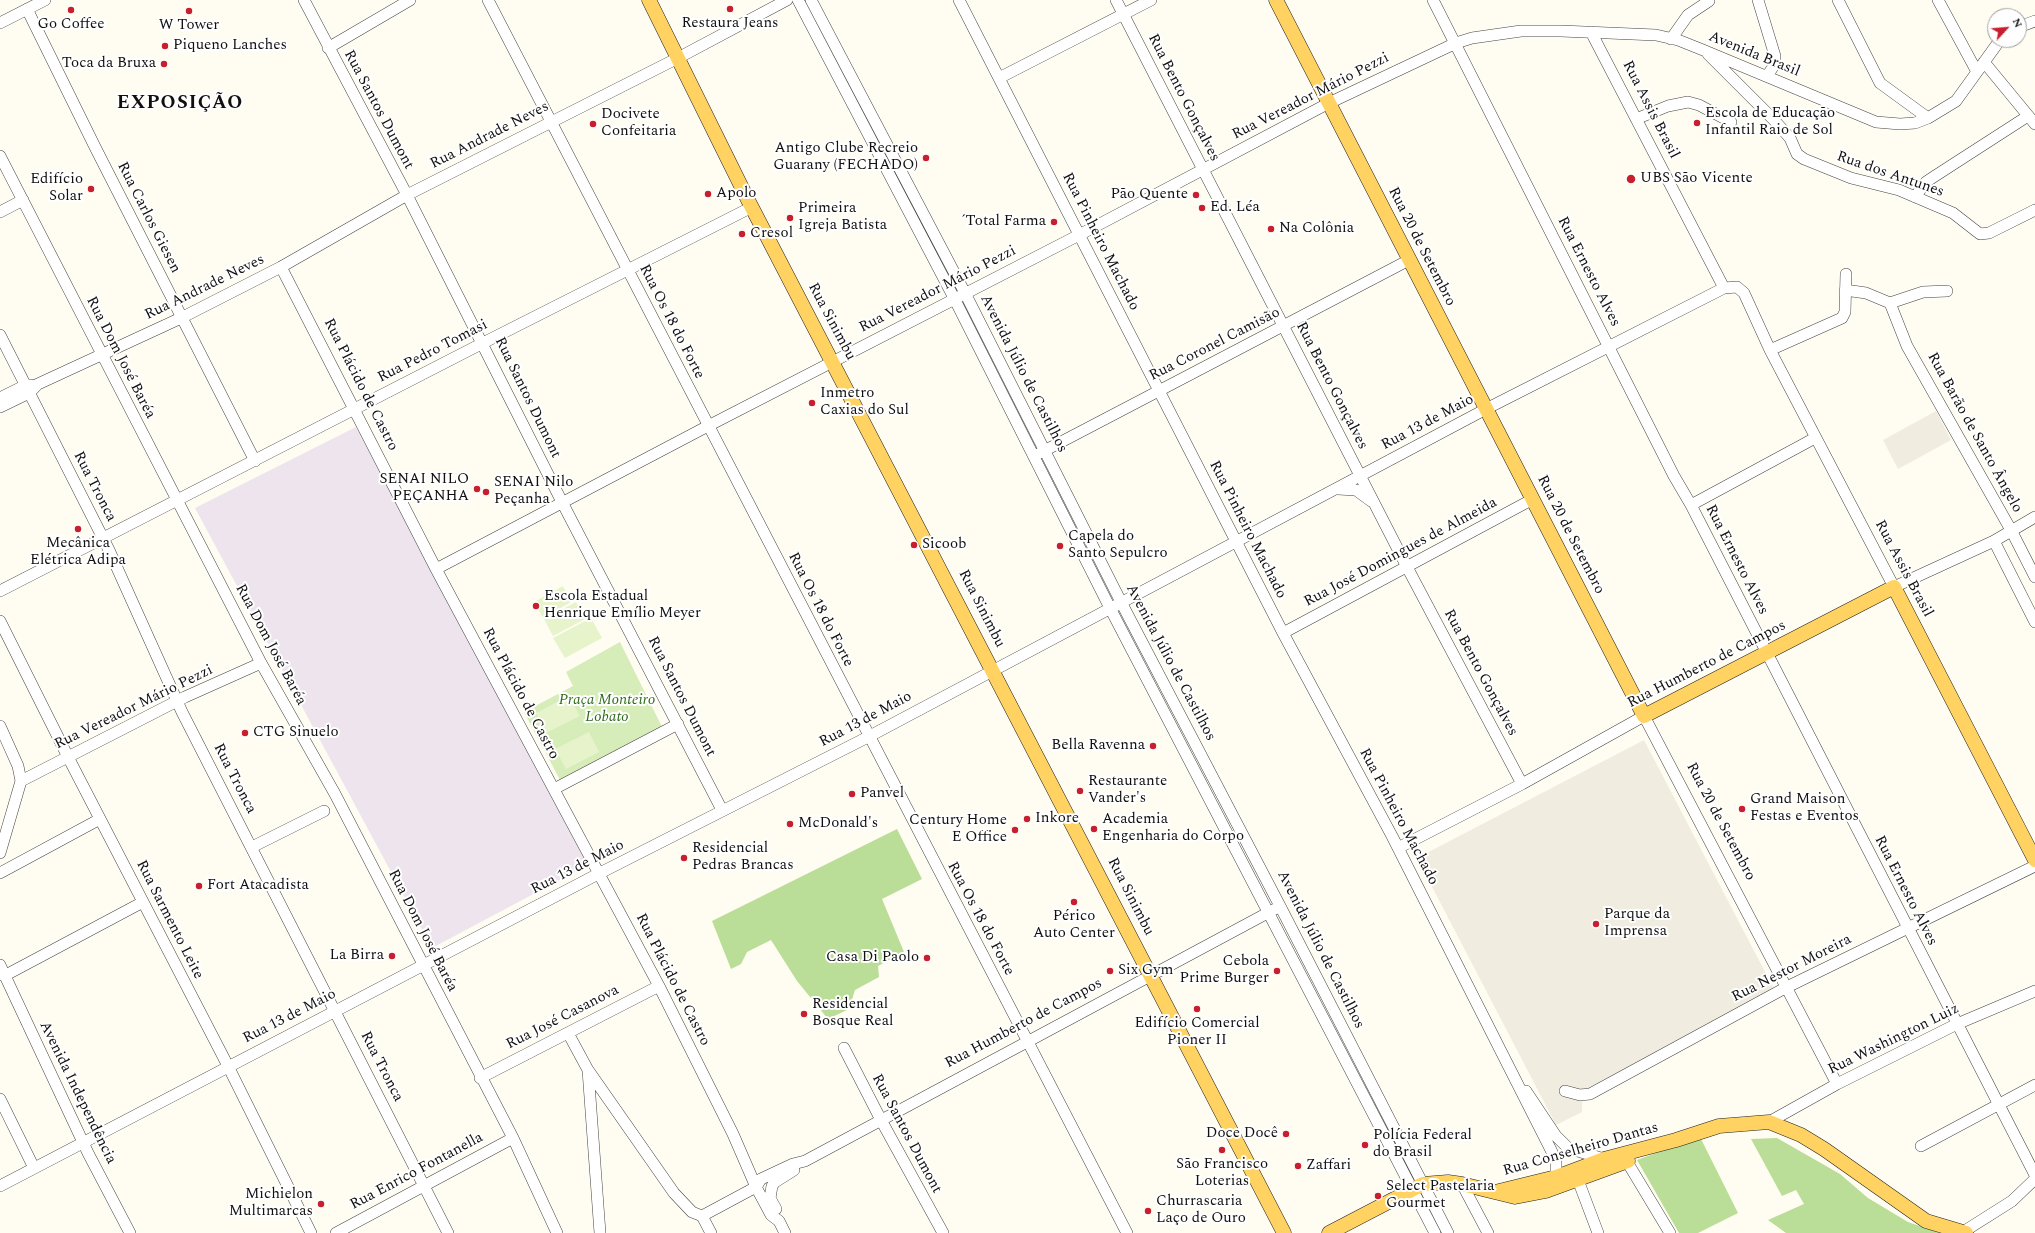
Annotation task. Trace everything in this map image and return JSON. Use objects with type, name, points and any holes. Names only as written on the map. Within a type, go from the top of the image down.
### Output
[{"type":"main road","name":"Rua Sinimbu","points":[[649,0],[752,207],[1284,1233]]},
{"type":"main road","name":"Rua 20 de Setembro","points":[[1276,0],[1479,396],[1481,412],[1533,499],[1644,716]]},
{"type":"main road","name":"Rua Humberto de Campos","points":[[1644,716],[1894,587]]},
{"type":"main road","name":"Rua Assis Brasil","points":[[1894,587],[2035,860]]},
{"type":"main road","name":"Rua Conselheiro Dantas","points":[[1495,1192],[1556,1177],[1604,1159],[1624,1159],[1652,1153],[1676,1140],[1719,1126],[1769,1122],[1802,1135],[1926,1221],[1964,1233]]},
{"type":"main road","name":"Rua Conselheiro Dantas","points":[[1418,1186],[1448,1182],[1515,1197],[1546,1191],[1578,1180],[1624,1159]]},
{"type":"main road","points":[[1329,1233],[1418,1186]]},
{"type":"street","name":"Rua Santos Dumont","points":[[304,0],[483,342],[563,504],[722,810]]},
{"type":"street","points":[[328,48],[410,0]]},
{"type":"street","name":"Rua Os 18 do Forte","points":[[488,0],[868,737],[1127,1233]]},
{"type":"street","name":"Rua Andrade Neves","points":[[31,388],[181,318],[281,267],[407,195],[678,58],[787,0]]},
{"type":"street","name":"Avenida Júlio de Castilhos","points":[[798,0],[823,36],[843,74],[866,106],[988,338],[1121,602],[1280,906],[1418,1186],[1435,1233]]},
{"type":"street","name":"Avenida Júlio de Castilhos","points":[[810,0],[823,36]]},
{"type":"street","name":"Rua Pinheiro Machado","points":[[959,0],[1283,633],[1398,848],[1552,1152],[1556,1163],[1556,1177]]},
{"type":"street","name":"Rua Bento Gonçalves","points":[[1116,0],[1407,567],[1522,784]]},
{"type":"street","points":[[999,78],[1151,0]]},
{"type":"street","name":"Rua Ernesto Alves","points":[[1433,0],[1674,476],[1691,505],[2035,1175]]},
{"type":"street","points":[[1758,0],[1775,56],[1773,67],[1767,76]]},
{"type":"street","points":[[1838,0],[1880,83],[1928,118]]},
{"type":"street","points":[[1938,0],[1977,72]]},
{"type":"street","points":[[0,22],[43,1]]},
{"type":"street","points":[[1672,39],[1688,15],[1709,1]]},
{"type":"street","name":"Rua Carlos Giesen","points":[[27,9],[181,318],[255,461]]},
{"type":"street","name":"Avenida Brasil","points":[[1456,43],[1472,38],[1521,32],[1643,34],[1672,39],[1767,76],[1876,122],[1900,124],[1915,123],[1928,118],[1956,101],[1994,48]]},
{"type":"street","name":"Rua Assis Brasil","points":[[1591,32],[1724,288],[1737,287],[1744,293],[1770,350],[1894,587]]},
{"type":"street","name":"Rua Vereador Mário Pezzi","points":[[436,569],[563,504],[708,426],[954,298],[1079,235],[1329,103],[1456,43]]},
{"type":"street","name":"Rua dos Antunes","points":[[1703,50],[1774,120],[1790,138],[1797,154],[1804,159],[1851,178],[1899,190],[1953,213],[1980,234],[1989,233],[2035,210]]},
{"type":"street","points":[[1915,197],[1926,182],[1934,176],[2031,120],[1984,62]]},
{"type":"street","name":"Avenida Júlio de Castilhos","points":[[843,74],[856,112],[954,298],[1110,608],[1269,912],[1418,1186],[1448,1233]]},
{"type":"street","points":[[1636,119],[1668,106],[1688,102],[1699,105],[1731,122]]},
{"type":"street","points":[[856,112],[866,106]]},
{"type":"street","points":[[873,144],[883,138]]},
{"type":"street","name":"Rua Dom José Baréa","points":[[0,156],[101,355],[261,663],[334,794],[480,1078],[513,1138],[557,1233]]},
{"type":"street","points":[[892,181],[902,175]]},
{"type":"street","points":[[0,212],[23,200]]},
{"type":"street","name":"Rua Pedro Tomasi","points":[[0,591],[104,539],[483,342],[752,207]]},
{"type":"street","points":[[911,217],[921,211]]},
{"type":"street","points":[[930,253],[941,248]]},
{"type":"street","name":"Rua Coronel Camisão","points":[[1034,456],[1284,327],[1409,260]]},
{"type":"street","name":"Rua Plácido de Castro","points":[[281,267],[355,408],[436,569],[600,873],[659,986],[758,1183],[771,1215],[779,1221],[785,1233]]},
{"type":"street","points":[[1770,350],[1844,316],[1846,274]]},
{"type":"street","name":"Rua 13 de Maio","points":[[0,1186],[600,873],[868,737],[1481,412],[1724,288]]},
{"type":"street","points":[[1845,290],[1866,293],[1890,303],[1923,292],[1947,291]]},
{"type":"street","name":"Rua Barão de Santo Ângelo","points":[[1890,303],[1907,346],[2011,530],[2035,577]]},
{"type":"street","name":"Rua Tronca","points":[[0,335],[31,388],[104,539],[177,702],[448,1233]]},
{"type":"street","points":[[977,343],[988,338]]},
{"type":"street","points":[[995,379],[1006,374]]},
{"type":"street","points":[[0,398],[31,388]]},
{"type":"street","points":[[0,407],[31,388]]},
{"type":"street","points":[[1012,413],[1023,407]]},
{"type":"street","points":[[1691,505],[1815,438]]},
{"type":"street","points":[[1335,489],[1356,490],[1375,504]]},
{"type":"street","points":[[1056,499],[1066,493]]},
{"type":"street","name":"Rua José Domingues de Almeida","points":[[1283,633],[1533,499]]},
{"type":"street","name":"Rua Humberto de Campos","points":[[1894,587],[1994,541],[2035,517]]},
{"type":"street","points":[[1071,530],[1082,525]]},
{"type":"street","points":[[1994,541],[2035,622]]},
{"type":"street","points":[[1090,567],[1100,561]]},
{"type":"street","name":"Rua Sarmento Leite","points":[[0,621],[142,902],[228,1066],[311,1233]]},
{"type":"street","name":"Rua Vereador Mário Pezzi","points":[[21,781],[177,702],[261,663]]},
{"type":"street","name":"Rua Humberto de Campos","points":[[1398,848],[1522,784],[1644,716]]},
{"type":"street","name":"Rua 20 de Setembro","points":[[1644,716],[1788,987],[1837,1084]]},
{"type":"street","points":[[554,788],[678,724]]},
{"type":"street","points":[[0,726],[4,744],[18,766],[21,781],[0,853]]},
{"type":"street","points":[[252,847],[324,811]]},
{"type":"street","points":[[0,873],[100,819]]},
{"type":"street","name":"Rua Nestor Moreira","points":[[1565,1091],[1580,1095],[1590,1094],[1788,987],[1907,927],[2035,866]]},
{"type":"street","points":[[2,971],[142,902]]},
{"type":"street","name":"Rua Humberto de Campos","points":[[779,1221],[777,1212],[770,1198],[772,1186],[806,1161],[1280,906]]},
{"type":"street","name":"Avenida Independência","points":[[2,971],[83,1142],[130,1233]]},
{"type":"street","name":"Rua José Casanova","points":[[480,1078],[659,986]]},
{"type":"street","name":"Rua Washington Luiz","points":[[1769,1122],[1837,1084],[1957,1024],[2035,991]]},
{"type":"street","points":[[568,1033],[588,1070],[674,1193],[692,1212],[702,1216],[710,1233]]},
{"type":"street","name":"Rua Santos Dumont","points":[[844,1048],[881,1120],[943,1233]]},
{"type":"street","points":[[588,1070],[600,1233]]},
{"type":"street","name":"Rua Pinheiro Machado","points":[[1512,1073],[1556,1136],[1568,1148],[1604,1159]]},
{"type":"street","points":[[1921,1146],[2035,1085]]},
{"type":"street","points":[[0,1099],[34,1168]]},
{"type":"street","name":"Rua Enrico Fontanella","points":[[336,1233],[513,1138]]},
{"type":"street","points":[[1624,1159],[1670,1233]]},
{"type":"street","name":"Rua Humberto de Campos","points":[[702,1216],[793,1164],[806,1161]]},
{"type":"street","points":[[1546,1191],[1556,1177]]},
{"type":"street","points":[[1964,1233],[2012,1201],[2035,1179]]},
{"type":"street","points":[[1578,1180],[1598,1233]]},
{"type":"street","points":[[1462,1184],[1488,1233]]},
{"type":"shaded area","points":[[1936,411],[1951,440],[1898,469],[1883,440]]},
{"type":"shaded area","points":[[356,427],[588,865],[432,948],[195,508]]},
{"type":"shaded area","name":"Parque da Imprensa","points":[[1644,740],[1775,991],[1582,1091],[1582,1112],[1556,1125],[1417,858]]},
{"type":"green space","points":[[563,586],[571,602],[543,618],[534,602]]},
{"type":"green space","points":[[576,602],[585,619],[553,636],[544,619]]},
{"type":"green space","points":[[591,618],[602,638],[565,658],[553,638]]},
{"type":"green space","name":"Praça Monteiro Lobato","points":[[620,642],[662,727],[560,780],[524,712],[573,686],[566,672]]},
{"type":"green space","points":[[569,696],[580,716],[546,733],[536,713]]},
{"type":"green space","points":[[589,732],[599,752],[566,769],[555,749]]},
{"type":"green space","points":[[897,829],[922,879],[882,899],[904,952],[878,966],[879,977],[855,990],[849,1009],[828,1019],[797,981],[771,940],[747,952],[741,964],[731,969],[712,921]]},
{"type":"green space","points":[[1700,1137],[1738,1213],[1698,1233],[1679,1233],[1637,1160]]},
{"type":"green space","points":[[1777,1138],[1840,1174],[1868,1198],[1908,1222],[1940,1233],[1786,1233],[1768,1220],[1804,1204],[1796,1190],[1782,1196],[1751,1139]]},
{"type":"place","name":"Restaura Jeans","points":[[730,9]]},
{"type":"place","name":"Go Coffee","points":[[71,10]]},
{"type":"place","name":"W Tower","points":[[189,11]]},
{"type":"place","name":"Piqueno Lanches","points":[[165,46]]},
{"type":"place","name":"Toca da Bruxa","points":[[164,64]]},
{"type":"place","name":"Escola de Educação Infantil Raio de Sol","points":[[1697,123]]},
{"type":"place","name":"Docivete Confeitaria","points":[[593,124]]},
{"type":"place","name":"Antigo Clube Recreio Guarany (FECHADO)","points":[[926,158]]},
{"type":"place","name":"UBS São Vicente","points":[[1631,179]]},
{"type":"place","name":"Edifício Solar","points":[[91,189]]},
{"type":"place","name":"Apolo","points":[[708,194]]},
{"type":"place","name":"Pão Quente","points":[[1196,195]]},
{"type":"place","name":"Ed. Léa","points":[[1202,208]]},
{"type":"place","name":"Primeira Igreja Batista","points":[[790,218]]},
{"type":"place","name":"´Total Farma","points":[[1054,222]]},
{"type":"place","name":"Na Colônia","points":[[1271,229]]},
{"type":"place","name":"Cresol","points":[[742,234]]},
{"type":"place","name":"Inmetro Caxias do Sul","points":[[812,403]]},
{"type":"place","name":"SENAI NILO PEÇANHA","points":[[477,489]]},
{"type":"place","name":"SENAI Nilo Peçanha","points":[[486,492]]},
{"type":"place","name":"Mecânica Elétrica Adipa","points":[[78,529]]},
{"type":"place","name":"Sicoob","points":[[914,545]]},
{"type":"place","name":"Capela do Santo Sepulcro","points":[[1060,546]]},
{"type":"place","name":"Escola Estadual Henrique Emílio Meyer","points":[[536,606]]},
{"type":"place","name":"CTG Sinuelo","points":[[245,733]]},
{"type":"place","name":"Bella Ravenna","points":[[1153,746]]},
{"type":"place","name":"Restaurante Vander's","points":[[1080,791]]},
{"type":"place","name":"Panvel","points":[[852,794]]},
{"type":"place","name":"Grand Maison Festas e Eventos","points":[[1742,809]]},
{"type":"place","name":"Inkore","points":[[1027,819]]},
{"type":"place","name":"McDonald's","points":[[790,824]]},
{"type":"place","name":"Academia Engenharia do Corpo","points":[[1094,829]]},
{"type":"place","name":"Century Home E Office","points":[[1015,830]]},
{"type":"place","name":"Residencial Pedras Brancas","points":[[684,858]]},
{"type":"place","name":"Fort Atacadista","points":[[199,886]]},
{"type":"place","name":"Périco Auto Center","points":[[1074,902]]},
{"type":"place","name":"Parque da Imprensa","points":[[1596,924]]},
{"type":"place","name":"La Birra","points":[[392,956]]},
{"type":"place","name":"Casa Di Paolo","points":[[927,958]]},
{"type":"place","name":"Six Gym","points":[[1110,971]]},
{"type":"place","name":"Cebola Prime Burger","points":[[1277,971]]},
{"type":"place","name":"Edifício Comercial Pioner II","points":[[1197,1009]]},
{"type":"place","name":"Residencial Bosque Real","points":[[804,1014]]},
{"type":"place","name":"Doce Docê","points":[[1286,1134]]},
{"type":"place","name":"Polícia Federal do Brasil","points":[[1365,1145]]},
{"type":"place","name":"São Francisco Loterias","points":[[1222,1150]]},
{"type":"place","name":"Zaffari","points":[[1298,1166]]},
{"type":"place","name":"Select Pastelaria Gourmet","points":[[1378,1196]]},
{"type":"place","name":"Michielon Multimarcas","points":[[321,1204]]},
{"type":"place","name":"Churrascaria Laço de Ouro","points":[[1148,1211]]},
{"type":"district","name":"EXPOSIÇÃO","points":[[180,104]]}]
